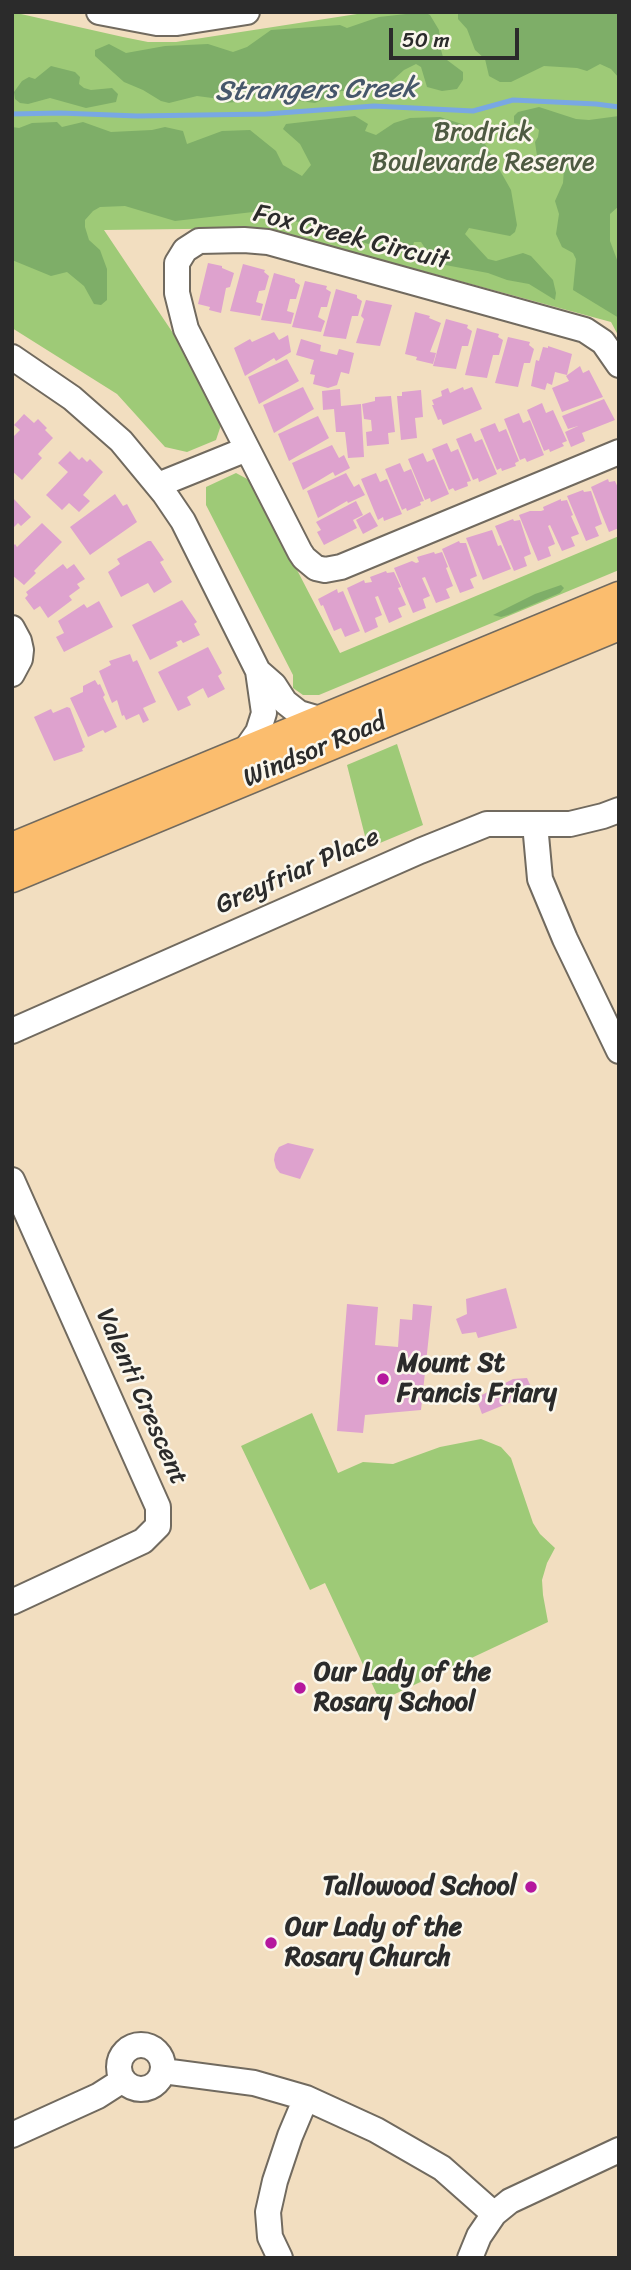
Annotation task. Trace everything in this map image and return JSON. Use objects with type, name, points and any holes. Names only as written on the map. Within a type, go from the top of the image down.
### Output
[{"type":"main road","name":"Windsor Road","points":[[12,848],[619,597]]},
{"type":"main road","name":"Windsor Road","points":[[12,877],[619,625]]},
{"type":"street","points":[[99,12],[158,18],[177,23],[247,12]]},
{"type":"street","name":"Fox Creek Circuit","points":[[619,365],[595,335],[575,327],[268,242],[199,241],[185,250],[177,263],[176,281],[180,311],[186,329],[304,558],[316,568],[325,570],[341,567],[619,452]]},
{"type":"street","points":[[14,360],[54,385],[98,418],[158,485],[183,521],[258,671],[264,713],[258,732],[244,752]]},
{"type":"street","points":[[158,485],[247,449]]},
{"type":"street","points":[[12,628],[21,650],[20,659],[12,674]]},
{"type":"street","points":[[258,671],[274,685],[292,708],[307,716],[326,718]]},
{"type":"street","name":"Greyfriar Place","points":[[12,1031],[487,824],[570,824],[619,810]]},
{"type":"street","points":[[535,824],[540,879],[565,939],[619,1051]]},
{"type":"street","name":"Valenti Crescent","points":[[12,1181],[158,1507],[158,1526],[143,1541],[12,1602]]},
{"type":"street","points":[[138,2045],[145,2045],[158,2052],[163,2071],[161,2078],[149,2088],[134,2088],[122,2080],[119,2066],[125,2052],[138,2045]]},
{"type":"street","points":[[163,2071],[254,2083],[306,2098],[376,2130],[442,2168],[494,2214]]},
{"type":"street","points":[[12,2135],[98,2096],[122,2080]]},
{"type":"street","points":[[280,2258],[270,2237],[268,2212],[289,2136],[306,2098]]},
{"type":"street","points":[[470,2258],[479,2236],[494,2214],[510,2201],[619,2150]]},
{"type":"green space","name":"Brodrick Boulevarde Reserve","points":[[12,12],[148,42],[176,42],[370,12],[619,12],[619,337],[611,322],[264,228],[104,230],[181,345],[222,422],[216,440],[187,452],[165,447],[117,394],[12,328]]},
{"type":"green space","points":[[424,12],[430,15],[439,30],[443,57],[463,72],[463,80],[457,89],[442,91],[427,87],[421,67],[416,64],[404,70],[383,89],[341,91],[315,103],[293,100],[281,92],[265,88],[246,101],[225,103],[220,99],[197,96],[169,103],[124,82],[95,56],[95,50],[109,44],[126,53],[165,46],[208,44],[233,52],[247,47],[271,30],[340,25],[347,28],[379,17]]},
{"type":"green space","points":[[458,12],[619,12],[619,78],[611,69],[600,64],[587,71],[544,66],[511,82],[500,82],[489,76],[485,59],[475,50],[467,29],[458,19]]},
{"type":"green space","points":[[51,66],[75,72],[80,77],[79,84],[84,88],[112,88],[118,94],[116,102],[86,108],[50,98],[28,104],[15,99],[14,92],[22,81],[29,77],[35,79]]},
{"type":"green space","points":[[539,107],[576,119],[619,116],[619,206],[610,214],[610,241],[619,265],[619,318],[573,290],[576,259],[573,253],[562,247],[556,234],[559,214],[555,201],[563,183],[564,169],[559,164],[548,171],[536,163],[535,142],[539,130],[514,123],[514,116],[518,112]]},
{"type":"green space","points":[[355,116],[368,124],[365,131],[376,135],[394,123],[410,118],[440,117],[471,127],[485,144],[511,190],[517,225],[510,236],[469,228],[465,234],[488,259],[496,261],[523,253],[531,256],[553,280],[555,300],[529,284],[440,264],[433,260],[421,242],[414,242],[412,249],[406,254],[300,222],[274,219],[253,212],[175,221],[125,206],[100,207],[93,211],[85,220],[85,227],[89,240],[100,250],[107,269],[107,300],[101,305],[94,304],[84,286],[67,272],[51,276],[12,260],[12,127],[57,122],[62,127],[83,122],[111,132],[165,127],[183,131],[187,144],[222,131],[250,130],[276,151],[283,165],[302,176],[311,165],[300,144],[283,129],[286,124]]},
{"type":"green space","points":[[236,473],[251,481],[340,653],[619,536],[619,570],[319,695],[303,695],[293,688],[293,675],[206,505],[206,487]]},
{"type":"green space","points":[[561,585],[564,588],[560,593],[508,615],[493,615],[535,594]]},
{"type":"green space","points":[[397,744],[423,825],[368,848],[347,765]]},
{"type":"green space","points":[[312,1413],[338,1473],[363,1462],[393,1464],[440,1447],[481,1439],[501,1447],[511,1458],[533,1523],[555,1548],[542,1580],[548,1622],[380,1701],[325,1583],[310,1590],[241,1446]]},
{"type":"building","points":[[208,263],[222,266],[234,273],[230,287],[226,288],[221,313],[198,304]]},
{"type":"building","points":[[243,264],[265,270],[269,276],[265,290],[259,291],[256,302],[263,304],[260,316],[230,311]]},
{"type":"building","points":[[274,273],[295,279],[300,285],[296,299],[290,299],[287,311],[294,313],[291,324],[261,320]]},
{"type":"building","points":[[305,281],[327,286],[326,289],[331,292],[327,307],[321,307],[318,317],[325,321],[321,332],[292,327]]},
{"type":"building","points":[[336,289],[357,295],[362,301],[358,316],[352,316],[346,339],[323,336]]},
{"type":"building","points":[[366,300],[392,305],[380,346],[356,343],[364,319],[361,316]]},
{"type":"building","points":[[415,312],[430,316],[429,318],[441,323],[430,352],[436,353],[433,364],[405,354]]},
{"type":"building","points":[[446,319],[468,325],[467,328],[472,331],[468,346],[462,346],[456,369],[433,366]]},
{"type":"building","points":[[477,328],[499,334],[498,337],[503,340],[499,355],[493,355],[487,378],[465,375]]},
{"type":"building","points":[[274,332],[279,340],[288,335],[291,352],[276,361],[274,358],[245,376],[234,348],[250,339],[252,342]]},
{"type":"building","points":[[508,337],[530,342],[529,345],[534,349],[530,363],[524,363],[518,387],[495,383]]},
{"type":"building","points":[[301,339],[321,345],[320,351],[337,355],[339,349],[354,353],[349,374],[341,372],[337,385],[328,388],[313,384],[315,375],[310,374],[314,360],[296,355]]},
{"type":"building","points":[[548,346],[572,354],[567,375],[555,372],[552,385],[547,383],[545,390],[531,386],[536,360],[539,361],[543,347]]},
{"type":"building","points":[[287,359],[299,381],[259,404],[248,377]]},
{"type":"building","points":[[580,366],[583,373],[589,370],[603,397],[562,412],[552,388],[569,381],[566,376]]},
{"type":"building","points":[[303,387],[314,409],[274,433],[263,405]]},
{"type":"building","points":[[463,387],[464,390],[472,387],[482,409],[443,425],[441,419],[438,420],[432,400],[442,396],[441,391],[448,388],[450,393]]},
{"type":"building","points":[[340,389],[341,406],[361,404],[364,457],[348,458],[345,432],[336,432],[334,409],[323,410],[322,391]]},
{"type":"building","points":[[421,390],[423,417],[415,418],[417,438],[401,440],[397,396],[402,396],[402,392]]},
{"type":"building","points":[[391,396],[395,432],[388,433],[389,444],[367,446],[366,432],[372,431],[371,420],[364,419],[362,404],[375,401],[375,397]]},
{"type":"building","points":[[604,399],[615,420],[582,433],[585,441],[571,447],[565,432],[578,426],[568,429],[562,416]]},
{"type":"building","points":[[542,403],[546,413],[553,410],[567,441],[562,443],[564,446],[550,452],[549,449],[544,451],[527,410]]},
{"type":"building","points":[[519,413],[523,423],[530,420],[544,455],[527,462],[525,458],[520,460],[504,419]]},
{"type":"building","points":[[24,414],[34,423],[38,419],[53,438],[38,454],[42,458],[22,480],[12,471],[12,438],[20,430],[14,425]]},
{"type":"building","points":[[318,416],[329,438],[289,461],[278,434]]},
{"type":"building","points":[[495,423],[499,432],[506,429],[519,461],[515,463],[516,466],[502,471],[501,468],[497,470],[480,429]]},
{"type":"building","points":[[471,433],[475,442],[482,439],[497,474],[479,482],[478,478],[473,480],[456,439]]},
{"type":"building","points":[[447,443],[451,452],[458,449],[471,481],[467,482],[468,486],[455,491],[453,488],[449,490],[432,449]]},
{"type":"building","points":[[332,445],[339,458],[344,455],[350,468],[335,476],[333,472],[303,490],[292,463]]},
{"type":"building","points":[[70,451],[79,460],[82,457],[87,462],[90,459],[103,472],[83,495],[90,501],[79,512],[69,503],[62,510],[46,495],[68,472],[58,463]]},
{"type":"building","points":[[423,453],[427,462],[434,459],[449,494],[431,502],[430,498],[425,500],[408,459]]},
{"type":"building","points":[[400,463],[404,472],[411,469],[424,501],[407,511],[406,508],[402,510],[385,469]]},
{"type":"building","points":[[346,473],[354,487],[359,484],[365,495],[348,503],[347,501],[318,518],[307,491]]},
{"type":"building","points":[[376,473],[380,482],[387,479],[402,514],[384,521],[383,517],[378,520],[361,479]]},
{"type":"building","points":[[608,479],[609,482],[615,481],[619,490],[619,528],[609,532],[591,487]]},
{"type":"building","points":[[583,490],[591,491],[602,524],[595,527],[599,536],[586,541],[567,496]]},
{"type":"building","points":[[115,494],[123,506],[127,504],[137,522],[90,555],[70,527]]},
{"type":"building","points":[[12,497],[31,517],[21,526],[18,523],[12,529]]},
{"type":"building","points":[[561,499],[567,500],[579,534],[571,537],[575,546],[562,551],[550,525],[548,526],[555,544],[548,547],[551,556],[538,561],[519,515],[544,510],[543,507]]},
{"type":"building","points":[[356,501],[363,515],[353,520],[357,528],[324,545],[317,532],[321,530],[316,522]]},
{"type":"building","points":[[370,512],[378,526],[363,534],[356,520]]},
{"type":"building","points":[[513,519],[520,520],[531,554],[524,557],[527,566],[514,571],[495,526]]},
{"type":"building","points":[[42,523],[62,542],[24,585],[12,575],[12,547],[15,544],[17,547]]},
{"type":"building","points":[[492,530],[511,569],[483,580],[466,538]]},
{"type":"building","points":[[151,541],[164,560],[160,562],[172,582],[154,593],[148,583],[121,597],[108,572],[120,564],[117,559]]},
{"type":"building","points":[[459,541],[466,543],[477,576],[470,579],[474,588],[460,593],[442,549]]},
{"type":"building","points":[[442,552],[448,567],[446,568],[453,586],[446,589],[450,598],[436,603],[425,577],[422,578],[430,596],[423,599],[426,608],[413,613],[394,568],[412,561],[419,562],[417,557]]},
{"type":"building","points":[[63,564],[67,569],[74,564],[85,579],[77,584],[80,588],[69,596],[72,600],[48,618],[40,606],[34,610],[25,598],[28,595],[26,592]]},
{"type":"building","points":[[386,571],[394,572],[401,587],[398,588],[406,605],[398,608],[402,617],[389,623],[378,596],[375,597],[382,615],[375,618],[378,627],[365,633],[347,588],[364,580],[365,583],[372,582],[370,577]]},
{"type":"building","points":[[337,589],[338,593],[343,591],[360,631],[345,637],[341,628],[334,631],[318,599]]},
{"type":"building","points":[[182,600],[197,622],[194,624],[200,635],[183,643],[181,640],[176,642],[178,646],[150,660],[132,625]]},
{"type":"building","points":[[99,601],[113,627],[64,652],[56,637],[64,633],[58,621],[84,604],[87,608]]},
{"type":"building","points":[[208,647],[222,673],[218,676],[225,689],[208,698],[203,688],[187,697],[191,705],[178,711],[158,672]]},
{"type":"building","points":[[130,654],[133,662],[137,660],[156,702],[143,708],[149,720],[143,723],[139,714],[126,720],[124,715],[122,716],[117,700],[112,703],[99,671],[111,665],[109,661]]},
{"type":"building","points":[[95,680],[100,684],[117,727],[88,737],[70,698],[83,692],[83,686]]},
{"type":"building","points":[[70,708],[85,747],[83,751],[54,761],[34,717],[51,709],[53,713]]},
{"type":"building","points":[[288,1143],[314,1149],[300,1179],[280,1173],[276,1168],[275,1154],[279,1147]]},
{"type":"building","points":[[506,1288],[517,1328],[478,1338],[476,1332],[462,1334],[456,1319],[467,1314],[466,1299]]},
{"type":"building","name":"Mount St Francis Friary","points":[[347,1304],[378,1307],[375,1345],[398,1347],[400,1319],[412,1320],[413,1304],[432,1306],[421,1410],[365,1415],[363,1433],[337,1431]]},
{"type":"building","points":[[527,1378],[532,1389],[526,1396],[482,1414],[476,1398],[513,1379]]},
{"type":"waterway","name":"Strangers Creek","points":[[12,114],[266,114],[374,106],[473,111],[513,100],[619,107]]},
{"type":"place","name":"Mount St Francis Friary","points":[[383,1379]]},
{"type":"place","name":"Our Lady of the Rosary School","points":[[300,1688]]},
{"type":"place","name":"Tallowood School","points":[[531,1887]]},
{"type":"place","name":"Our Lady of the Rosary Church","points":[[271,1943]]}]
